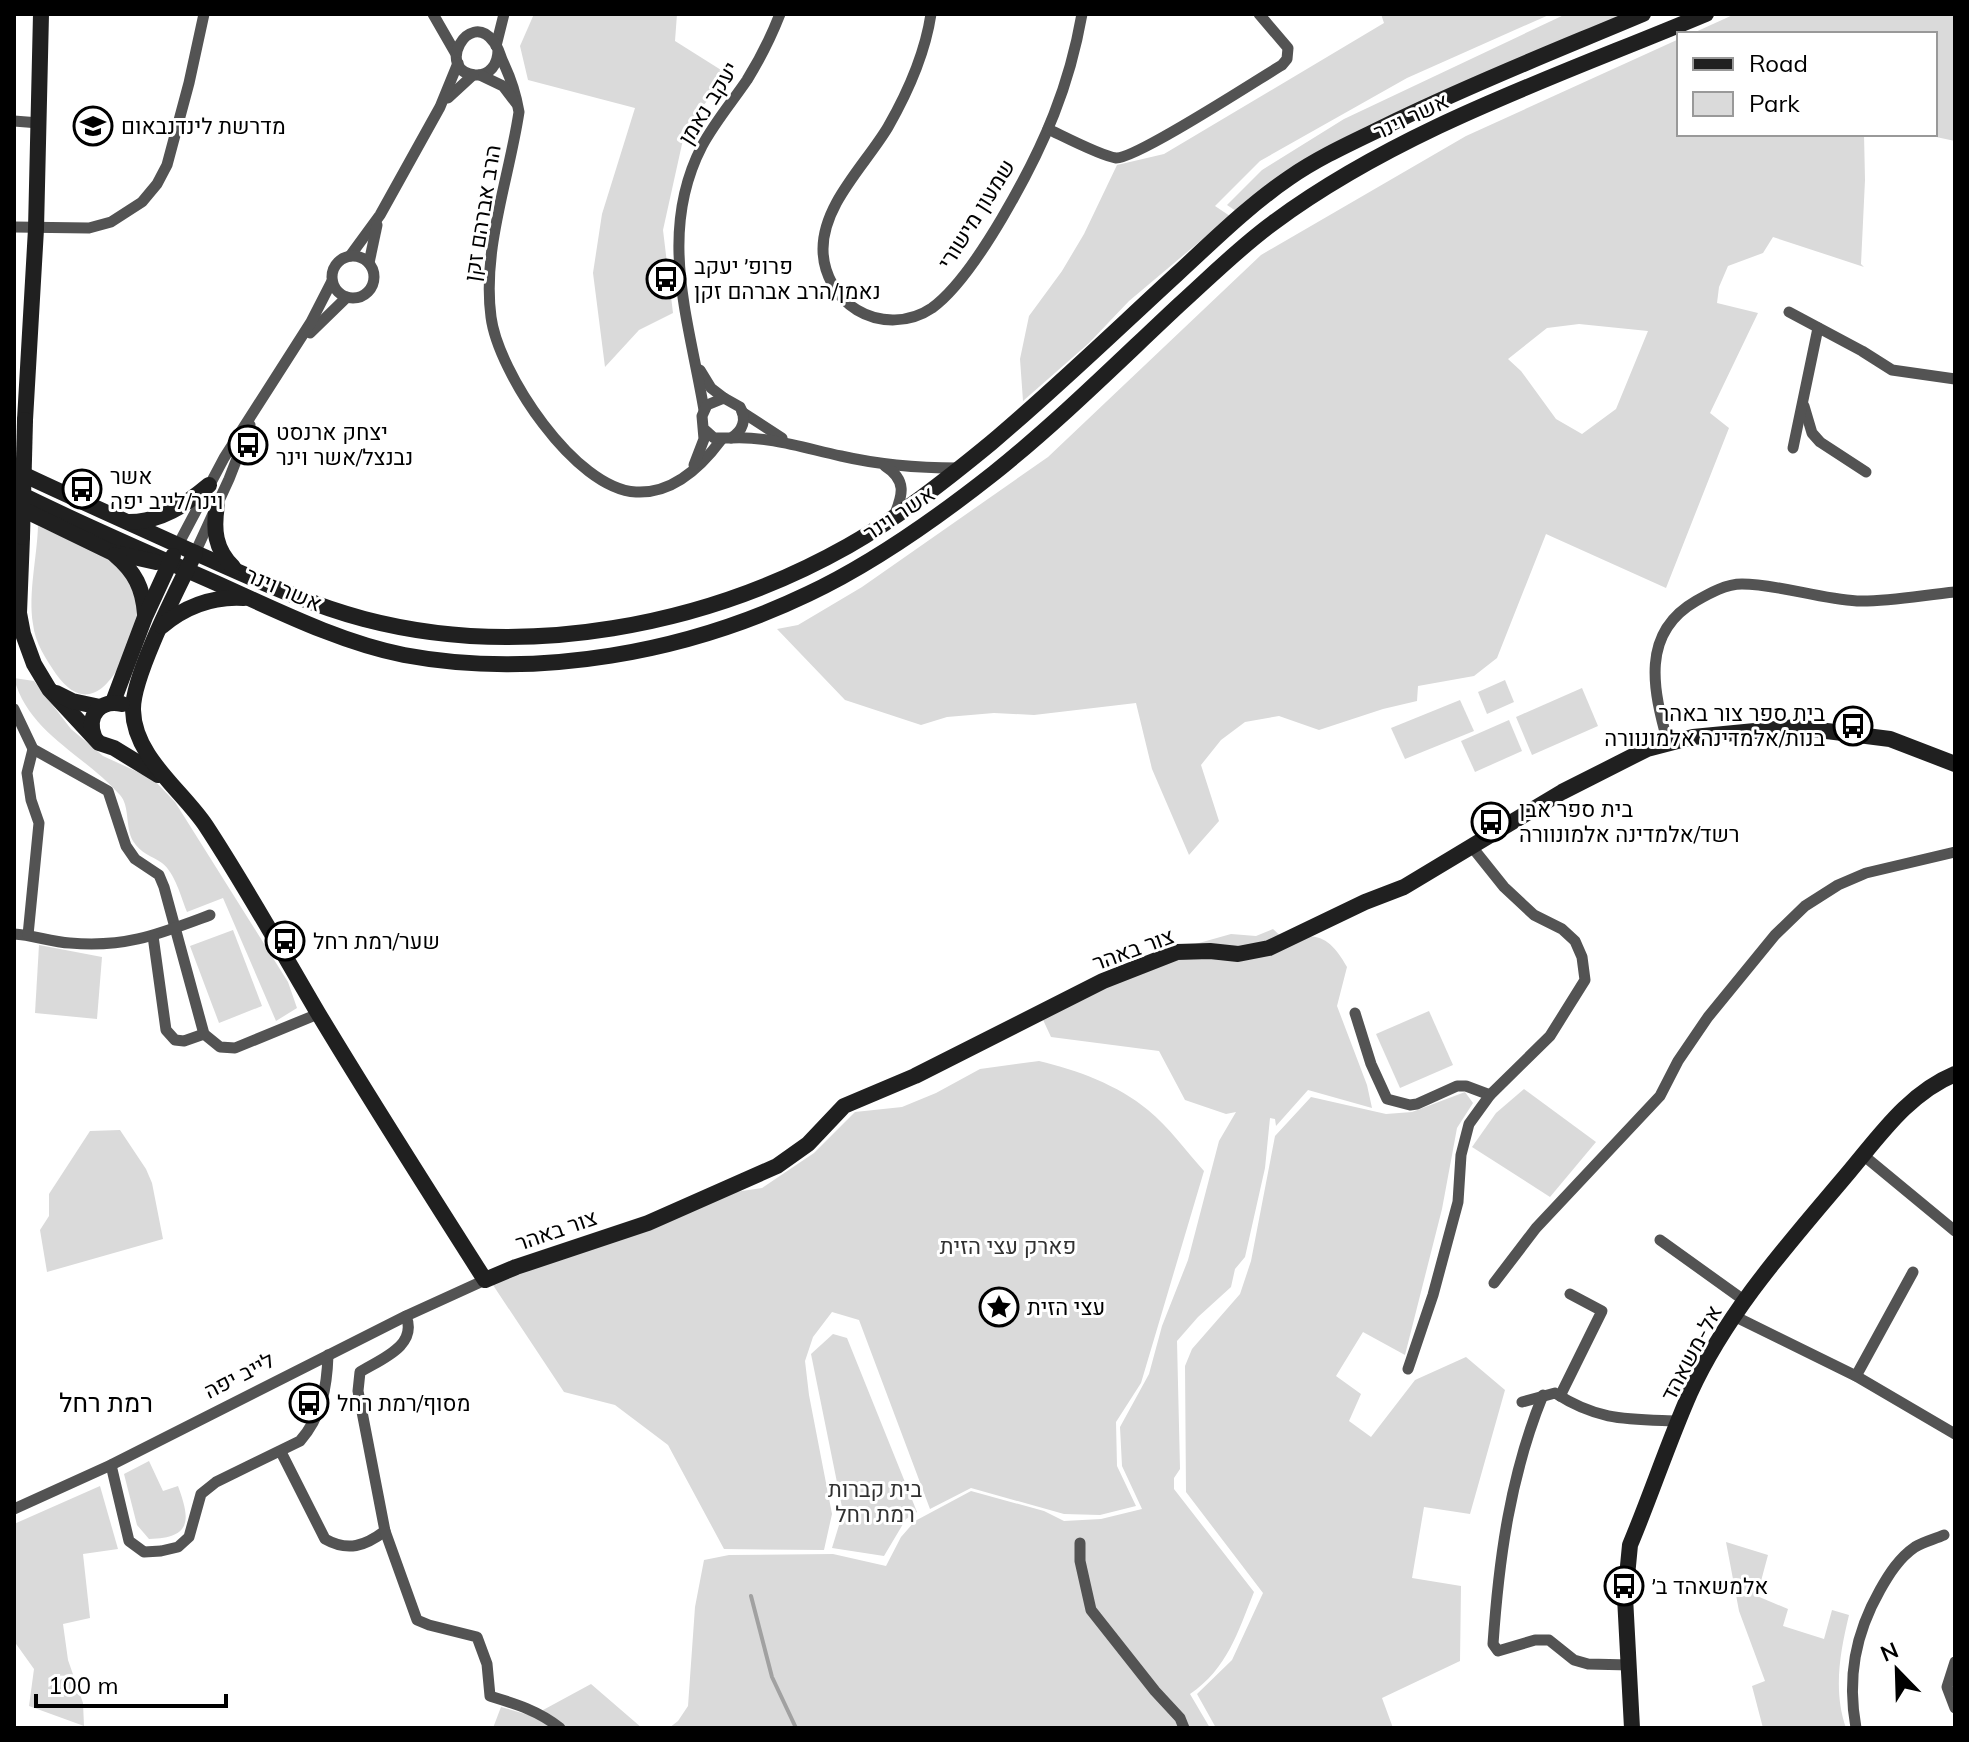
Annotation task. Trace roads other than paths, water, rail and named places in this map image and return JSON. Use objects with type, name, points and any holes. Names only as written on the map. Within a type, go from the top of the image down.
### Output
[{"type":"main road","points":[[41,14],[36,229],[25,420],[19,613],[34,664],[49,689],[99,743],[114,748],[172,786]]},
{"type":"main road","name":"אשר וינר","points":[[14,470],[241,573],[315,604],[365,619],[410,629],[515,636],[565,634],[658,621],[730,599],[814,564],[893,518],[959,468],[1082,363],[1251,206],[1294,175],[1329,154],[1421,109],[1643,14]]},
{"type":"main road","name":"אשר וינר","points":[[14,491],[250,599],[361,643],[404,655],[494,663],[572,659],[647,648],[689,638],[772,610],[812,592],[942,513],[1042,432],[1215,272],[1270,225],[1317,192],[1422,133],[1706,14]]},
{"type":"main road","points":[[128,522],[142,522],[168,513],[209,485]]},
{"type":"main road","points":[[14,505],[111,552],[144,561],[170,563]]},
{"type":"main road","points":[[217,505],[215,532],[219,547],[227,561],[241,573]]},
{"type":"main road","points":[[94,737],[92,718],[106,704],[178,545]]},
{"type":"main road","points":[[111,552],[135,575],[143,598],[145,617]]},
{"type":"main road","points":[[195,553],[139,684],[133,712],[136,730],[155,764],[204,823],[318,1014],[485,1280]]},
{"type":"main road","points":[[161,627],[184,610],[204,602],[233,597],[250,599]]},
{"type":"main road","points":[[49,689],[72,701],[124,705],[133,712]]},
{"type":"main road","name":"צור באהר","points":[[485,1280],[648,1223],[777,1166],[808,1144],[844,1106],[915,1076],[1103,981],[1177,952],[1238,954],[1269,948],[1404,887],[1647,749],[1693,737],[1795,727],[1890,739],[1955,764]]},
{"type":"main road","points":[[114,748],[130,741],[136,730]]},
{"type":"main road","name":"אל-משאהד","points":[[1632,1728],[1626,1566],[1630,1545],[1691,1392],[1734,1316],[1787,1245],[1921,1092],[1955,1074]]},
{"type":"street","points":[[14,227],[89,228],[111,222],[142,202],[167,165],[204,14]]},
{"type":"street","points":[[433,14],[457,31],[490,37],[497,48]]},
{"type":"street","points":[[433,14],[467,72],[503,86],[518,106]]},
{"type":"street","points":[[483,34],[502,14]]},
{"type":"street","points":[[440,107],[476,75],[495,64],[502,14]]},
{"type":"street","name":"יעקב נאמן","points":[[704,410],[685,324],[678,265],[677,238],[685,189],[702,147],[752,71],[780,14]]},
{"type":"street","name":"שמעון מישורי","points":[[931,14],[922,52],[900,105],[839,201],[827,226],[823,249],[826,271],[849,305],[867,316],[887,321],[909,319],[930,309],[951,291],[1009,205],[1048,129],[1064,86],[1082,14]]},
{"type":"street","points":[[1048,129],[1115,158],[1127,156],[1153,143],[1282,65],[1287,59],[1288,48],[1259,14]]},
{"type":"street","points":[[350,256],[363,258],[369,263],[374,276],[371,288],[361,296],[347,297],[337,291],[332,274],[338,262],[350,256],[380,215],[440,107],[460,41],[468,35]]},
{"type":"street","name":"הרב אברהם זקן","points":[[497,48],[516,92],[518,106],[489,280],[492,322],[505,363],[521,392],[541,421],[576,458],[609,484],[636,492],[677,483],[726,439]]},
{"type":"street","points":[[14,121],[39,123]]},
{"type":"street","points":[[369,263],[380,215]]},
{"type":"street","points":[[178,545],[209,485],[332,281]]},
{"type":"street","points":[[293,350],[347,297]]},
{"type":"street","points":[[1789,312],[1892,370],[1955,379]]},
{"type":"street","points":[[1793,448],[1818,328]]},
{"type":"street","name":"יעקב נאמן","points":[[693,359],[711,388],[724,398]]},
{"type":"street","points":[[690,473],[700,454],[704,410],[712,401],[724,398],[735,402],[744,418],[741,430],[726,439]]},
{"type":"street","points":[[1802,401],[1812,433],[1820,442],[1866,472]]},
{"type":"street","points":[[195,553],[257,405]]},
{"type":"street","points":[[742,412],[771,433],[797,445]]},
{"type":"street","points":[[704,429],[714,438],[767,439],[877,463],[959,468]]},
{"type":"street","points":[[877,463],[897,475],[902,485],[903,491],[893,518]]},
{"type":"street","points":[[1668,743],[1656,701],[1659,640],[1671,620],[1713,591],[1739,583],[1860,601],[1955,592]]},
{"type":"street","points":[[14,709],[33,749],[108,791],[126,846],[135,859],[159,875],[170,904],[204,1034],[220,1047],[235,1048],[318,1014]]},
{"type":"street","points":[[28,935],[39,823],[31,800],[27,773],[33,749]]},
{"type":"street","points":[[1408,1369],[1433,1295],[1458,1202],[1461,1155],[1469,1124],[1490,1095],[1550,1036],[1585,980],[1582,957],[1575,941],[1562,929],[1534,915],[1504,887],[1472,847]]},
{"type":"street","points":[[1494,1283],[1536,1228],[1660,1096],[1678,1061],[1708,1017],[1775,935],[1805,906],[1838,885],[1866,873],[1955,852]]},
{"type":"street","points":[[14,934],[87,944],[123,944],[210,915]]},
{"type":"street","points":[[153,936],[166,1030],[175,1040],[184,1041],[204,1034]]},
{"type":"street","points":[[1355,1013],[1371,1064],[1387,1099],[1417,1104],[1457,1086],[1490,1095]]},
{"type":"street","points":[[1863,1155],[1955,1231]]},
{"type":"street","points":[[1660,1240],[1745,1301]]},
{"type":"street","points":[[1856,1376],[1913,1272]]},
{"type":"street","name":"לייב יפה","points":[[14,1509],[111,1465],[406,1316],[485,1280]]},
{"type":"street","points":[[1560,1396],[1602,1311],[1570,1294]]},
{"type":"street","points":[[406,1316],[409,1324],[407,1337],[396,1350],[360,1372],[358,1391],[385,1531],[417,1620],[477,1637],[487,1664],[490,1696],[521,1705],[545,1716],[560,1728]]},
{"type":"street","points":[[1734,1316],[1856,1376],[1955,1434]]},
{"type":"street","points":[[111,1465],[129,1541],[144,1552],[178,1547],[189,1537],[201,1494],[216,1482],[300,1441],[319,1413],[327,1378],[328,1355]]},
{"type":"street","points":[[1522,1402],[1555,1393],[1580,1409],[1615,1418],[1680,1421]]},
{"type":"street","points":[[1543,1395],[1529,1428],[1512,1485],[1498,1569],[1493,1644],[1498,1651],[1535,1640],[1549,1640],[1574,1660],[1588,1664],[1630,1665]]},
{"type":"street","points":[[281,1452],[325,1539],[338,1546],[354,1546],[370,1542],[385,1531]]},
{"type":"street","points":[[1856,1728],[1851,1683],[1857,1644],[1867,1614],[1891,1570],[1915,1548],[1944,1535]]},
{"type":"street","points":[[1080,1543],[1080,1561],[1091,1610],[1180,1718],[1184,1728]]},
{"type":"street","points":[[1955,1662],[1947,1687],[1955,1708]]},
{"type":"waterway","points":[[751,1596],[772,1677],[796,1728]]},
{"type":"place","name":"מדרשת לינדנבאום","points":[[93,126]]},
{"type":"place","name":"פרופ׳ יעקב נאמן/הרב אברהם זקן","points":[[666,279]]},
{"type":"place","name":"יצחק ארנסט נבנצל/אשר וינר","points":[[248,445]]},
{"type":"place","name":"אשר וינר/לייב יפה","points":[[82,489]]},
{"type":"place","name":"בית ספר צור באהר בנות/אלמדינה אלמונוורה","points":[[1853,726]]},
{"type":"place","name":"בית ספר אבן רשד/אלמדינה אלמונוורה","points":[[1491,822]]},
{"type":"place","name":"שער/רמת רחל","points":[[285,941]]},
{"type":"place","name":"עצי הזית","points":[[999,1307]]},
{"type":"place","name":"מסוף/רמת רחל","points":[[309,1403]]},
{"type":"place","name":"אלמשאהד ב׳","points":[[1624,1586]]},
{"type":"district","name":"רמת רחל","points":[[106,1402]]},
{"type":"park label","name":"פארק עצי הזית","points":[[1008,1246]]},
{"type":"park label","name":"בית קברות רמת רחל","points":[[875,1502]]}]
